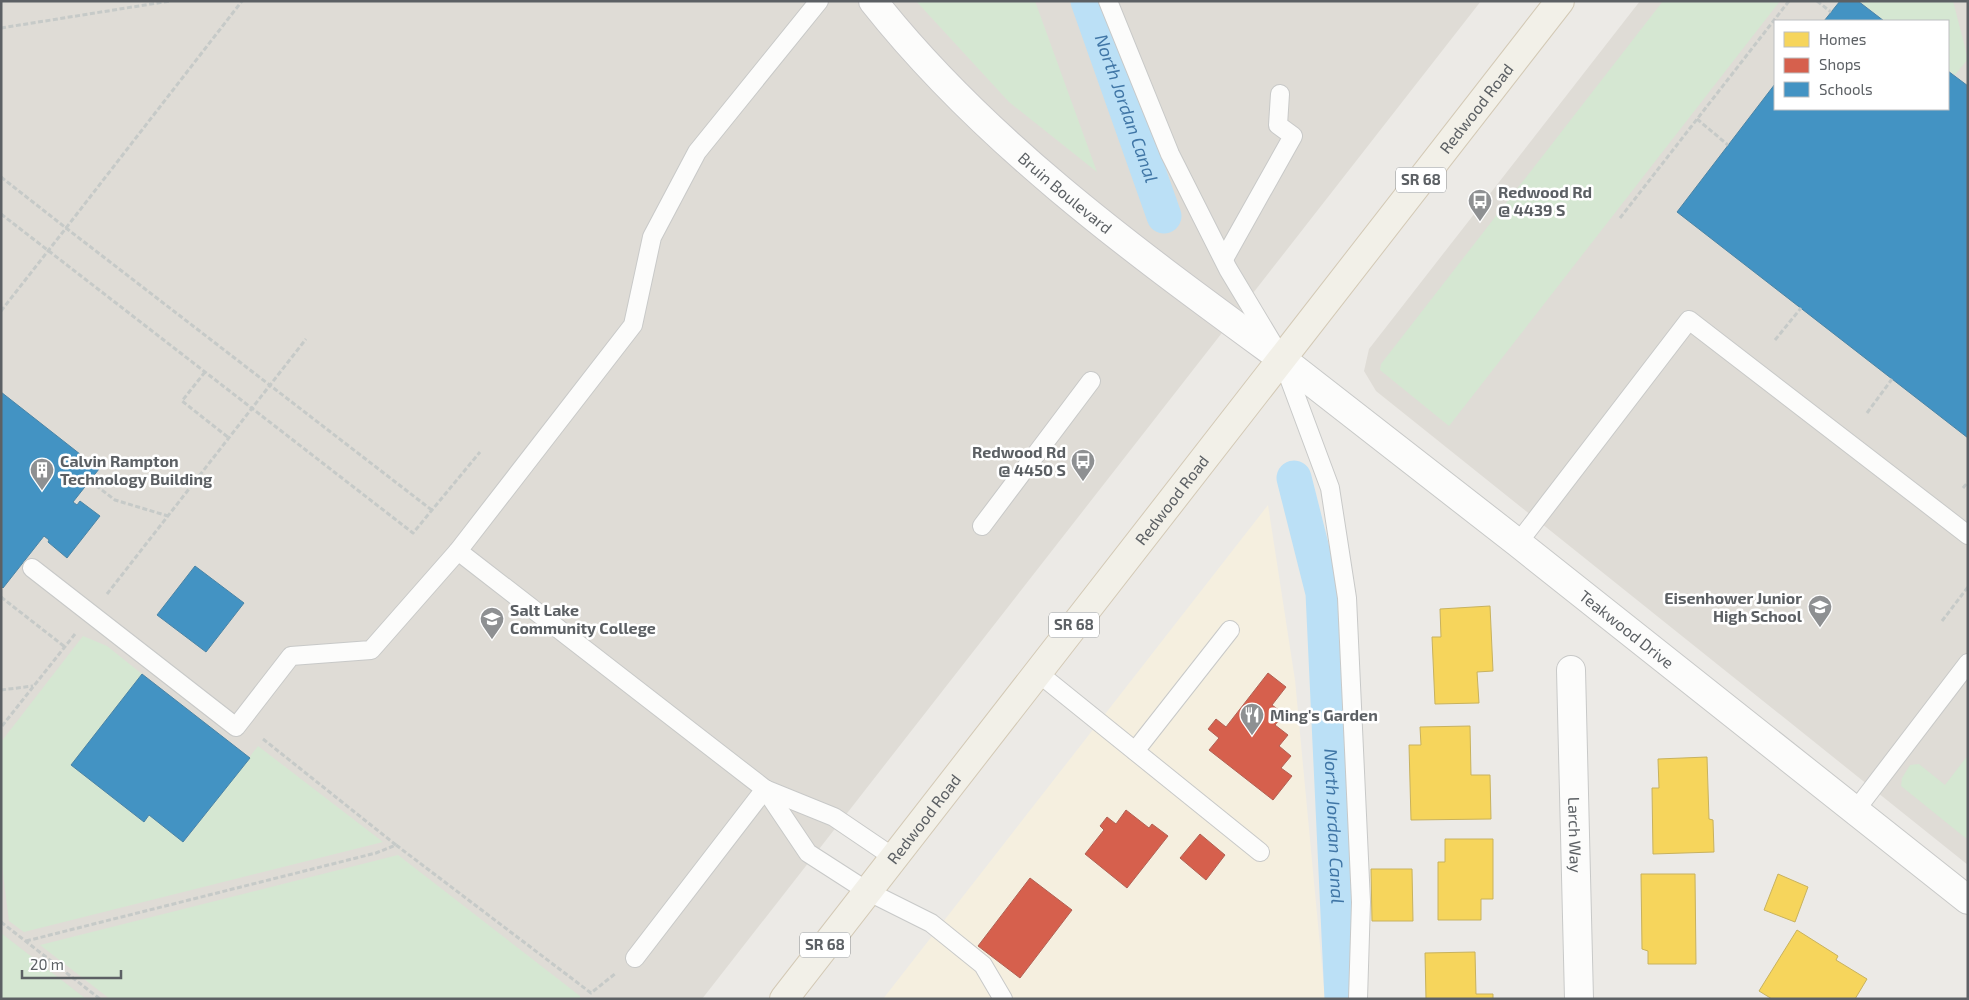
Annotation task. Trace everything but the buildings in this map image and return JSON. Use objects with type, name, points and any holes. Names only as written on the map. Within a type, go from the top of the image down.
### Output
[{"type":"main road","name":"Redwood Road","points":[[784,999],[1560,1]]},
{"type":"street","name":"Bruin Boulevard","points":[[873,1],[911,48],[954,94],[1006,143],[1086,211],[1282,359]]},
{"type":"street","name":"Teakwood Drive","points":[[1282,359],[1518,543],[1968,900]]},
{"type":"street","name":"Larch Way","points":[[1571,670],[1579,999]]},
{"type":"lane","points":[[32,568],[236,727],[291,656],[371,650],[458,551],[633,325],[652,238],[697,152],[819,1]]},
{"type":"lane","points":[[1108,1],[1170,154],[1224,259],[1282,359],[1330,488],[1347,598],[1361,902],[1358,999]]},
{"type":"lane","points":[[1224,259],[1293,136],[1278,125],[1280,94]]},
{"type":"lane","points":[[1518,543],[1690,320],[1968,535]]},
{"type":"lane","points":[[982,526],[1091,381]]},
{"type":"lane","points":[[458,551],[765,790],[834,817],[894,857]]},
{"type":"lane","points":[[1134,751],[1230,630]]},
{"type":"lane","points":[[1855,811],[1968,663]]},
{"type":"lane","points":[[1037,672],[1260,852]]},
{"type":"lane","points":[[765,790],[808,853],[867,892],[931,923],[983,965],[1003,999]]},
{"type":"lane","points":[[635,958],[765,790]]},
{"type":"path","points":[[1,28],[170,1]]},
{"type":"path","points":[[1,310],[242,1]]},
{"type":"path","points":[[1774,20],[1789,1]]},
{"type":"path","points":[[1817,1],[1831,12]]},
{"type":"path","points":[[1620,218],[1774,20]]},
{"type":"path","points":[[1697,119],[1728,145]]},
{"type":"path","points":[[1,178],[433,512]]},
{"type":"path","points":[[1,214],[413,533],[433,512],[480,452]]},
{"type":"path","points":[[1775,340],[1801,308]]},
{"type":"path","points":[[2,726],[306,339]]},
{"type":"path","points":[[205,372],[182,401],[229,438]]},
{"type":"path","points":[[1866,412],[1892,379]]},
{"type":"path","points":[[90,480],[115,500],[168,516]]},
{"type":"path","points":[[1963,488],[1968,482]]},
{"type":"path","points":[[1942,621],[1968,588]]},
{"type":"path","points":[[1,597],[65,647]]},
{"type":"path","points":[[1,690],[34,686]]},
{"type":"path","points":[[263,739],[396,845],[590,993],[635,958]]},
{"type":"path","points":[[26,941],[376,853],[396,845]]},
{"type":"path","points":[[1,922],[100,999]]},
{"type":"shaded area","name":"Salt Lake Community College","points":[[1,1],[1481,1],[702,999],[1,999]]},
{"type":"shaded area","name":"Eisenhower Junior High School","points":[[1640,1],[1968,1],[1968,865],[1376,391],[1364,371],[1369,349]]},
{"type":"shaded area","points":[[1268,505],[1295,680],[1325,999],[883,999]]},
{"type":"green space","points":[[916,1],[1035,1],[1097,172],[1009,102]]},
{"type":"green space","points":[[1663,1],[1780,1],[1449,426],[1380,370],[1381,364]]},
{"type":"green space","points":[[1859,1],[1953,1],[1968,59],[1955,75],[1949,71],[1949,20],[1884,20]]},
{"type":"green space","points":[[83,636],[107,646],[142,674],[71,765],[144,822],[149,815],[184,842],[258,746],[383,842],[24,932],[9,921],[1,858],[1,742]]},
{"type":"green space","points":[[1968,755],[1968,840],[1901,786],[1902,778],[1910,765],[1919,764],[1945,785]]},
{"type":"green space","points":[[398,855],[580,996],[580,999],[110,999],[40,945]]},
{"type":"green space","points":[[1,933],[86,999],[1,999]]},
{"type":"waterway","name":"North Jordan Canal","points":[[1088,1],[1164,216]]},
{"type":"waterway","name":"North Jordan Canal","points":[[1294,478],[1323,593],[1342,999]]},
{"type":"place","name":"Redwood Rd @ 4439 S","points":[[1480,222]]},
{"type":"place","name":"Redwood Rd @ 4450 S","points":[[1083,482]]},
{"type":"place","name":"Calvin Rampton Technology Building","points":[[42,491]]},
{"type":"place","name":"Eisenhower Junior High School","points":[[1820,628]]},
{"type":"place","name":"Salt Lake Community College","points":[[492,640]]},
{"type":"place","name":"Ming's Garden","points":[[1252,736]]}]
